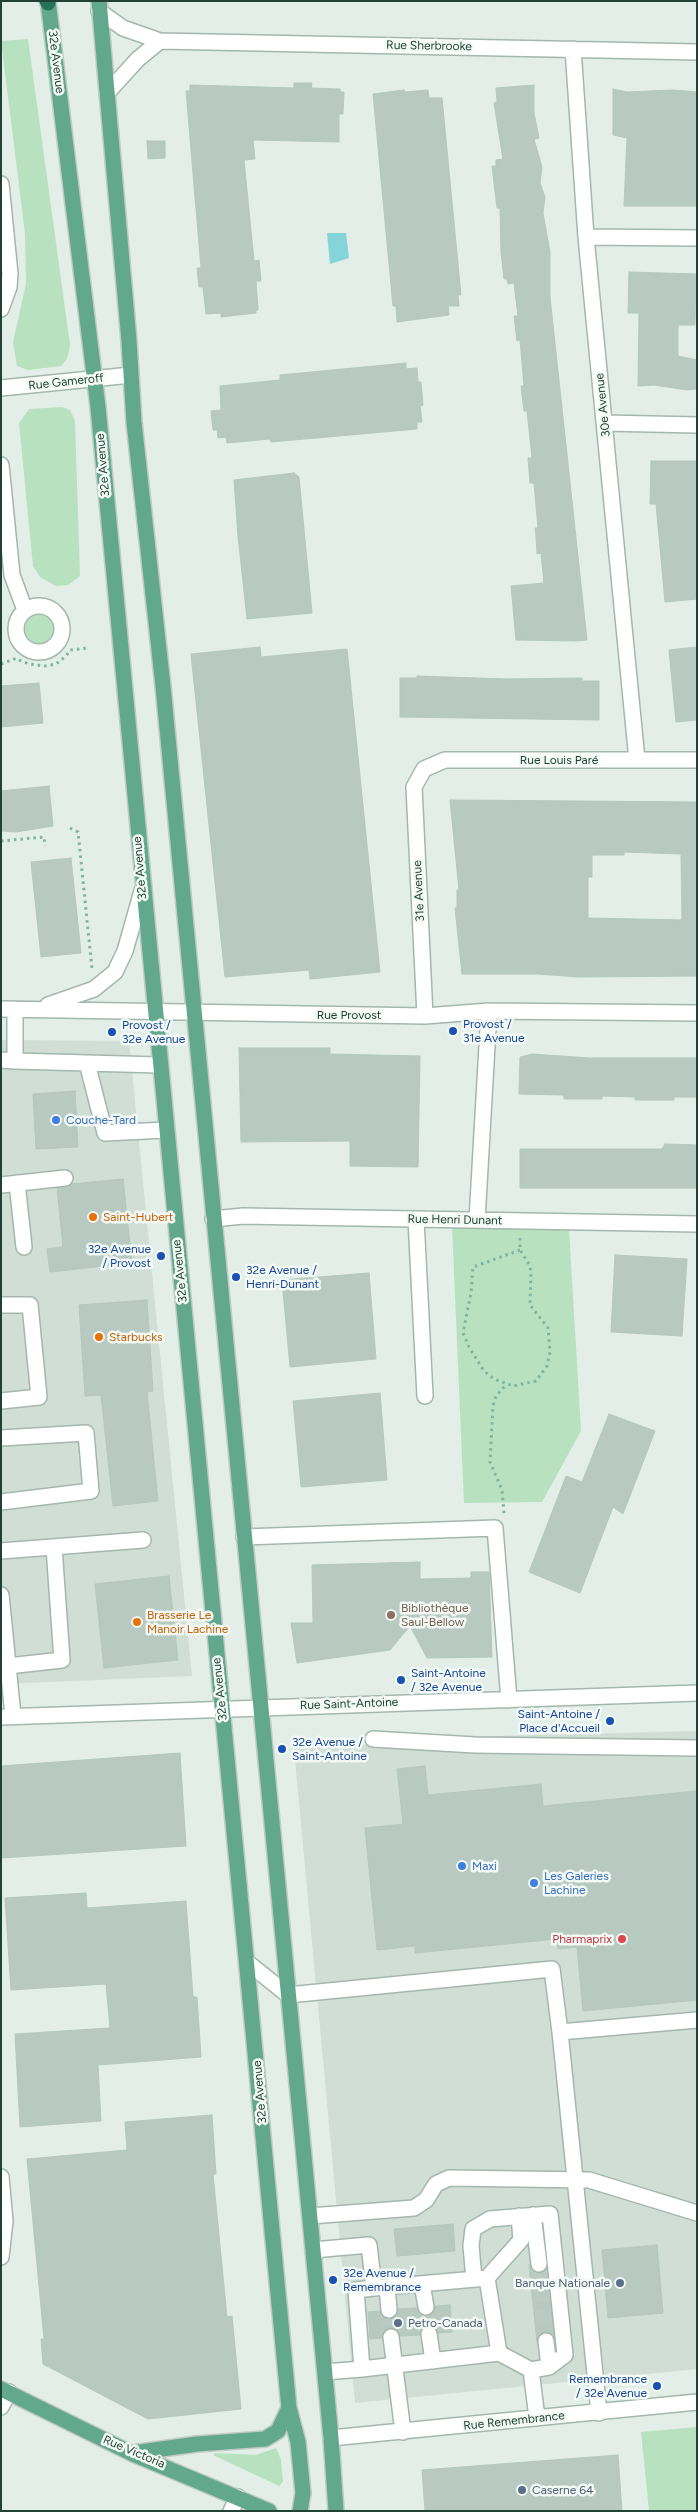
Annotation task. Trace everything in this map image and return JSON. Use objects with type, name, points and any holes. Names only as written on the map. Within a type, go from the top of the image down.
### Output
[{"type":"main road","name":"32e Avenue","points":[[48,2],[94,379],[289,2408],[298,2442],[303,2493],[300,2511]]},
{"type":"main road","points":[[99,6],[130,375],[194,1013],[325,2372],[336,2511]]},
{"type":"main road","name":"Rue Victoria","points":[[5,2390],[133,2454],[269,2511]]},
{"type":"main road","points":[[133,2454],[197,2444],[265,2439],[278,2432],[289,2408]]},
{"type":"street","name":"Rue Sherbrooke","points":[[99,6],[123,28],[160,42],[697,52]]},
{"type":"street","points":[[106,94],[138,59],[160,42]]},
{"type":"street","name":"30e Avenue","points":[[573,49],[586,237],[637,760]]},
{"type":"street","points":[[1,184],[10,274],[7,293],[1,309]]},
{"type":"street","points":[[586,237],[697,238]]},
{"type":"street","name":"Rue Gameroff","points":[[1,388],[130,375]]},
{"type":"street","points":[[604,423],[697,425]]},
{"type":"street","points":[[1,465],[12,575],[25,610]]},
{"type":"street","name":"Rue Louis Paré","points":[[424,769],[445,760],[697,760]]},
{"type":"street","name":"31e Avenue","points":[[424,769],[414,787],[426,1016]]},
{"type":"street","points":[[37,1009],[94,989],[109,979],[122,961],[142,891]]},
{"type":"street","points":[[8,1009],[8,1061],[159,1065]]},
{"type":"street","name":"Rue Provost","points":[[8,1009],[426,1016],[489,1011],[697,1014]]},
{"type":"street","points":[[477,1220],[489,1011]]},
{"type":"street","points":[[87,1063],[105,1133],[166,1130]]},
{"type":"street","points":[[1,1185],[65,1178]]},
{"type":"street","points":[[17,1183],[24,1247]]},
{"type":"street","name":"Rue Henri Dunant","points":[[213,1219],[242,1216],[697,1224]]},
{"type":"street","points":[[416,1219],[426,1396]]},
{"type":"street","points":[[1,1305],[30,1304],[39,1397],[1,1401]]},
{"type":"street","points":[[1,1438],[86,1434],[91,1491],[1,1502]]},
{"type":"street","points":[[244,1537],[494,1528],[509,1700]]},
{"type":"street","points":[[1,1551],[143,1540]]},
{"type":"street","points":[[8,1666],[62,1660],[54,1547]]},
{"type":"street","points":[[1,1595],[8,1666],[7,1716]]},
{"type":"street","name":"Rue Saint-Antoine","points":[[7,1716],[697,1693]]},
{"type":"street","points":[[373,1739],[475,1745],[697,1748]]},
{"type":"street","points":[[247,1962],[288,1995],[552,1969],[599,2413]]},
{"type":"street","points":[[560,2032],[697,2020]]},
{"type":"street","points":[[1,2177],[5,2233],[1,2256]]},
{"type":"street","points":[[310,2216],[414,2208],[426,2200],[436,2184],[449,2178],[589,2180],[697,2213]]},
{"type":"street","points":[[325,2372],[499,2353],[531,2370],[549,2367],[565,2354],[550,2214],[490,2219],[474,2229],[470,2246],[499,2353]]},
{"type":"street","points":[[526,2216],[539,2264]]},
{"type":"street","points":[[362,2369],[356,2290],[480,2278],[522,2240],[526,2216]]},
{"type":"street","points":[[313,2250],[370,2245],[389,2310]]},
{"type":"street","points":[[422,2284],[426,2307]]},
{"type":"street","points":[[429,2334],[433,2361]]},
{"type":"street","points":[[391,2337],[403,2432]]},
{"type":"street","points":[[546,2341],[549,2367]]},
{"type":"street","points":[[531,2370],[537,2418]]},
{"type":"street","points":[[1,2407],[5,2390]]},
{"type":"street","name":"Rue Remembrance","points":[[331,2438],[697,2402]]},
{"type":"street","points":[[231,2511],[238,2497]]},
{"type":"path","points":[[1,664],[18,659],[28,664],[45,666],[56,664],[70,650],[87,648]]},
{"type":"path","points":[[70,828],[78,832],[93,979]]},
{"type":"path","points":[[1,841],[44,837],[45,846]]},
{"type":"path","points":[[520,1250],[473,1268],[471,1294],[463,1333],[469,1347],[484,1371],[494,1379],[513,1386],[536,1380],[547,1366],[550,1352],[548,1328],[530,1305],[530,1264],[520,1250],[521,1233]]},
{"type":"shaded area","points":[[1,1040],[129,1041],[192,1676],[1,1684]]},
{"type":"shaded area","points":[[697,1731],[697,2369],[355,2403],[294,1749],[498,1736]]},
{"type":"green space","points":[[28,39],[70,345],[67,359],[61,366],[28,370],[17,366],[13,342],[26,284],[25,234],[1,41]]},
{"type":"green space","points":[[62,407],[70,410],[75,421],[80,576],[68,585],[56,586],[40,577],[33,566],[19,423],[29,409]]},
{"type":"green space","points":[[39,615],[49,619],[53,629],[49,639],[39,643],[29,639],[25,629],[29,619]]},
{"type":"green space","points":[[452,1226],[569,1229],[581,1431],[542,1502],[464,1503]]},
{"type":"green space","points":[[697,2427],[697,2511],[649,2511],[641,2432]]},
{"type":"green space","points":[[276,2448],[281,2460],[283,2482],[279,2486],[213,2455],[215,2453],[256,2455]]},
{"type":"water","points":[[327,233],[346,233],[349,258],[330,264]]},
{"type":"building","points":[[294,83],[312,83],[311,88],[340,89],[340,92],[344,92],[343,114],[339,114],[339,142],[253,140],[255,159],[244,160],[254,261],[259,260],[261,281],[256,281],[258,310],[256,310],[256,313],[221,317],[221,313],[206,314],[203,287],[199,287],[197,268],[201,268],[186,91],[190,91],[190,85],[294,88]]},
{"type":"building","points":[[534,85],[534,113],[539,138],[534,139],[542,167],[540,183],[545,197],[543,213],[550,252],[550,297],[587,640],[516,640],[511,586],[544,583],[541,553],[537,554],[535,528],[538,528],[534,483],[530,483],[528,458],[532,458],[527,411],[524,411],[521,386],[524,386],[520,340],[517,341],[514,316],[518,316],[514,283],[508,284],[507,279],[504,279],[500,208],[497,208],[492,166],[496,166],[496,160],[503,159],[494,103],[497,102],[496,88]]},
{"type":"building","points":[[613,89],[627,92],[673,90],[697,92],[697,206],[624,206],[627,138],[613,135]]},
{"type":"building","points":[[404,90],[405,92],[428,90],[429,98],[442,98],[461,295],[458,295],[459,306],[448,306],[449,315],[397,322],[396,306],[393,306],[373,94]]},
{"type":"building","points":[[147,141],[165,141],[165,158],[148,159]]},
{"type":"building","points":[[629,272],[696,274],[695,325],[678,325],[678,356],[697,360],[697,389],[687,390],[654,385],[638,386],[639,313],[628,313]]},
{"type":"building","points":[[406,363],[406,369],[417,368],[418,382],[421,382],[423,405],[420,406],[422,422],[417,422],[417,429],[271,442],[270,439],[227,443],[226,437],[218,438],[217,430],[213,430],[211,411],[221,410],[220,386],[280,380],[280,375]]},
{"type":"building","points":[[651,461],[697,461],[697,599],[665,602],[656,504],[650,504]]},
{"type":"building","points":[[294,473],[299,477],[312,613],[247,619],[234,480]]},
{"type":"building","points":[[260,647],[261,657],[347,649],[380,972],[310,979],[309,970],[225,977],[191,654]]},
{"type":"building","points":[[697,647],[697,720],[676,722],[669,650]]},
{"type":"building","points":[[417,676],[507,679],[582,678],[582,681],[599,681],[599,720],[400,717],[400,678],[417,678]]},
{"type":"building","points":[[39,683],[43,723],[1,727],[1,686]]},
{"type":"building","points":[[49,786],[53,826],[16,832],[1,831],[1,791]]},
{"type":"building","points":[[450,800],[697,802],[697,976],[578,977],[538,974],[462,974],[455,908],[457,908],[457,890],[459,890]],"holes":[[[624,852],[681,854],[682,920],[588,918],[588,877],[592,877],[592,855],[624,855]]]},
{"type":"building","points":[[71,858],[81,953],[41,957],[31,862]]},
{"type":"building","points":[[239,1048],[330,1048],[330,1054],[420,1056],[418,1167],[350,1166],[350,1141],[241,1142]]},
{"type":"building","points":[[533,1054],[589,1058],[697,1058],[697,1097],[674,1097],[674,1100],[635,1100],[635,1097],[602,1096],[602,1099],[564,1099],[564,1095],[519,1094],[520,1057]]},
{"type":"building","name":"Couche-Tard","points":[[75,1091],[78,1147],[36,1149],[33,1094]]},
{"type":"building","points":[[665,1144],[697,1145],[697,1188],[520,1188],[520,1149],[662,1149]]},
{"type":"building","name":"Saint-Hubert","points":[[123,1179],[132,1263],[50,1272],[47,1249],[63,1247],[57,1188],[72,1184]]},
{"type":"building","points":[[615,1255],[687,1259],[682,1336],[611,1332]]},
{"type":"building","points":[[369,1273],[376,1359],[290,1367],[282,1280]]},
{"type":"building","points":[[147,1300],[153,1391],[147,1392],[158,1501],[113,1506],[101,1395],[85,1396],[79,1305]]},
{"type":"building","points":[[380,1393],[387,1480],[301,1487],[293,1401]]},
{"type":"building","points":[[609,1414],[655,1431],[623,1514],[613,1507],[580,1593],[529,1572],[566,1476],[582,1482]]},
{"type":"building","points":[[420,1562],[420,1579],[471,1578],[471,1572],[489,1572],[492,1657],[427,1658],[410,1626],[390,1650],[297,1663],[291,1623],[313,1623],[312,1565]]},
{"type":"building","name":"Brasserie Le Manoir Lachine","points":[[169,1576],[178,1660],[104,1668],[95,1584]]},
{"type":"building","points":[[180,1753],[186,1846],[1,1858],[1,1766]]},
{"type":"building","name":"Les Galeries Lachine","points":[[425,1766],[428,1795],[541,1784],[543,1806],[697,1791],[697,2000],[583,2011],[577,1947],[558,1949],[557,1939],[415,1953],[415,1946],[377,1950],[365,1828],[403,1824],[397,1769]]},
{"type":"building","points":[[86,1893],[87,1908],[186,1901],[193,1997],[197,1997],[201,2057],[98,2065],[101,2121],[20,2127],[15,2034],[110,2028],[106,1984],[11,1990],[5,1898]]},
{"type":"building","points":[[212,2115],[216,2174],[213,2174],[227,2317],[232,2316],[241,2409],[148,2419],[43,2364],[41,2339],[44,2339],[27,2159],[127,2150],[125,2122]]},
{"type":"building","points":[[453,2224],[455,2251],[397,2256],[394,2229]]},
{"type":"building","points":[[657,2245],[663,2313],[608,2318],[602,2250]]},
{"type":"building","points":[[529,2265],[536,2273],[541,2273],[546,2269],[554,2335],[544,2332],[538,2337],[537,2342]]},
{"type":"building","points":[[450,2305],[452,2332],[438,2333],[436,2328],[428,2325],[423,2327],[420,2335],[400,2336],[398,2331],[390,2328],[385,2330],[382,2338],[370,2339],[368,2312],[380,2311],[385,2318],[390,2319],[397,2314],[398,2309],[417,2308],[419,2313],[427,2316],[432,2314],[435,2306]]},
{"type":"building","name":"Caserne 64","points":[[618,2455],[622,2511],[425,2511],[422,2470]]},
{"type":"tunnel","points":[[539,2264],[546,2341]]},
{"type":"tunnel","points":[[426,2307],[429,2334]]},
{"type":"tunnel","points":[[389,2310],[391,2337]]},
{"type":"place","name":"Provost / 31e Avenue","points":[[453,1031]]},
{"type":"place","name":"Provost / 32e Avenue","points":[[112,1032]]},
{"type":"place","name":"Couche-Tard","points":[[56,1120]]},
{"type":"place","name":"Saint-Hubert","points":[[93,1217]]},
{"type":"place","name":"32e Avenue / Provost","points":[[161,1256]]},
{"type":"place","name":"32e Avenue / Henri-Dunant","points":[[236,1277]]},
{"type":"place","name":"Starbucks","points":[[99,1337]]},
{"type":"place","name":"Bibliothèque Saul-Bellow","points":[[391,1615]]},
{"type":"place","name":"Brasserie Le Manoir Lachine","points":[[137,1622]]},
{"type":"place","name":"Saint-Antoine / 32e Avenue","points":[[401,1680]]},
{"type":"place","name":"Saint-Antoine / Place d'Accueil","points":[[610,1721]]},
{"type":"place","name":"32e Avenue / Saint-Antoine","points":[[282,1749]]},
{"type":"place","name":"Maxi","points":[[462,1866]]},
{"type":"place","name":"Les Galeries Lachine","points":[[534,1883]]},
{"type":"place","name":"Pharmaprix","points":[[622,1939]]},
{"type":"place","name":"32e Avenue / Remembrance","points":[[333,2280]]},
{"type":"place","name":"Banque Nationale","points":[[620,2283]]},
{"type":"place","name":"Petro-Canada","points":[[398,2323]]},
{"type":"place","name":"Remembrance / 32e Avenue","points":[[657,2386]]},
{"type":"place","name":"Caserne 64","points":[[522,2490]]}]
